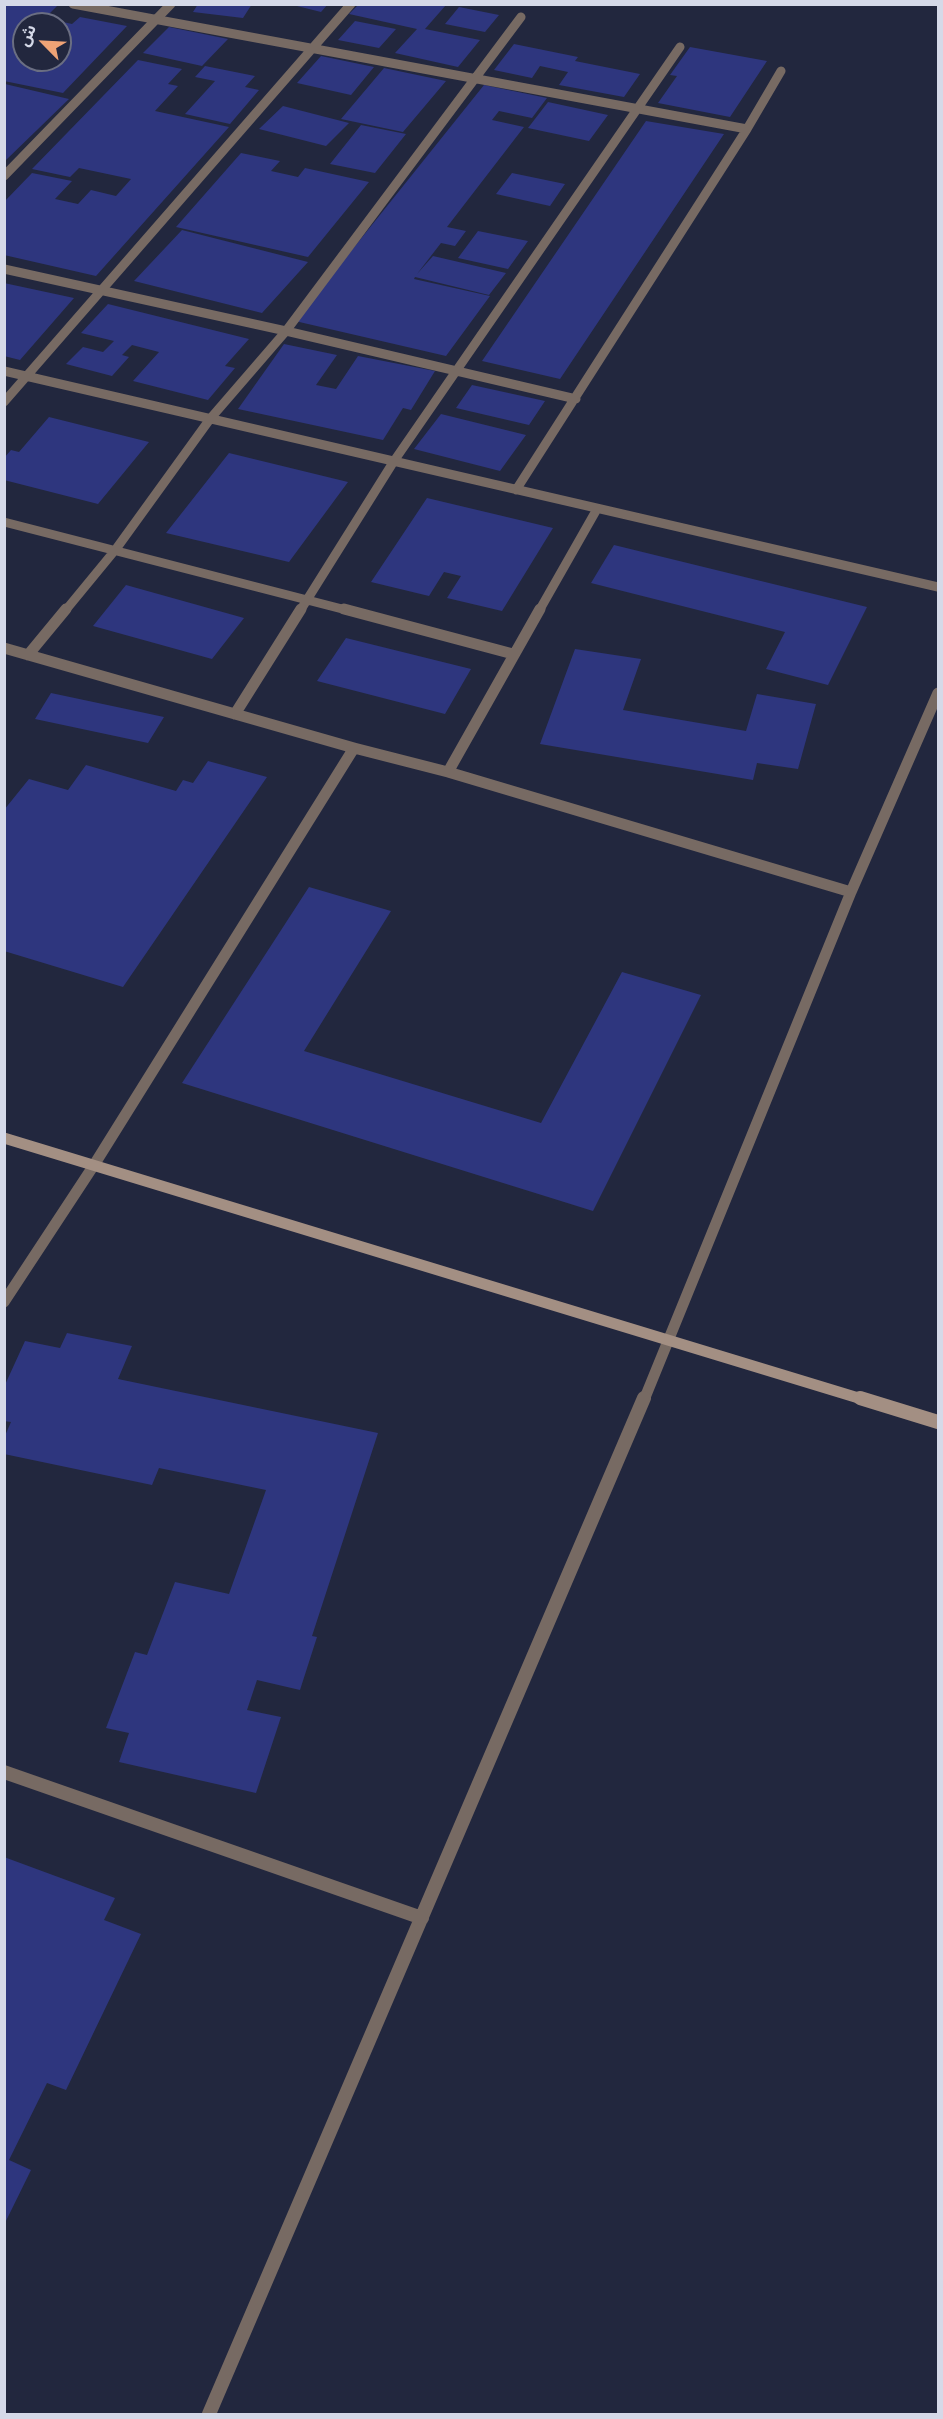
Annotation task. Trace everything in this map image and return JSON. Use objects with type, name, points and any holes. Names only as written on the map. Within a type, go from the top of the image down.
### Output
[{"type":"main road","points":[[4,1138],[939,1422]]},
{"type":"street","points":[[73,4],[747,129]]},
{"type":"street","points":[[4,176],[171,4]]},
{"type":"street","points":[[4,402],[351,4]]},
{"type":"street","points":[[28,655],[116,549],[210,419],[286,331],[473,78],[521,17]]},
{"type":"street","points":[[235,714],[394,461],[680,47]]},
{"type":"street","points":[[516,490],[747,129],[781,71]]},
{"type":"street","points":[[4,269],[286,331],[576,399]]},
{"type":"street","points":[[4,371],[939,587]]},
{"type":"street","points":[[448,772],[597,508]]},
{"type":"street","points":[[4,522],[116,549],[513,654]]},
{"type":"street","points":[[4,648],[354,748],[448,772],[850,892]]},
{"type":"street","points":[[209,2415],[669,1341],[850,892],[939,693]]},
{"type":"street","points":[[4,1302],[94,1165],[354,748]]},
{"type":"street","points":[[4,1772],[422,1918]]},
{"type":"building","points":[[8,4],[57,6],[51,12],[12,12],[12,72],[72,72],[72,24],[80,17],[127,26],[63,93],[4,81],[4,8]]},
{"type":"building","points":[[198,4],[252,4],[243,18],[193,12]]},
{"type":"building","points":[[289,4],[328,4],[321,12]]},
{"type":"building","points":[[358,5],[446,5],[425,29],[480,40],[458,67],[395,53],[417,29],[349,14]]},
{"type":"building","points":[[459,7],[499,15],[485,32],[445,24]]},
{"type":"building","points":[[355,21],[396,29],[379,48],[338,40]]},
{"type":"building","points":[[169,27],[228,39],[202,66],[143,53]]},
{"type":"building","points":[[514,44],[578,57],[575,61],[640,74],[624,97],[559,85],[568,72],[540,66],[532,78],[494,70]]},
{"type":"building","points":[[690,47],[767,61],[730,117],[658,103],[677,76],[670,75]]},
{"type":"building","points":[[321,56],[374,67],[351,95],[297,83]]},
{"type":"building","points":[[138,60],[182,69],[168,84],[178,86],[155,111],[229,127],[96,276],[4,255],[4,202],[32,173],[72,181],[55,199],[78,204],[91,190],[116,196],[131,179],[79,168],[70,177],[32,169]]},
{"type":"building","points":[[205,66],[255,76],[245,87],[259,90],[230,124],[185,114],[215,81],[195,77]]},
{"type":"building","points":[[384,68],[446,81],[403,132],[341,119]]},
{"type":"building","points":[[5,84],[69,99],[5,161]]},
{"type":"building","points":[[484,85],[547,98],[532,118],[499,111],[492,120],[524,127],[447,227],[466,231],[455,246],[441,243],[417,274],[433,256],[506,273],[489,295],[415,277],[414,279],[490,296],[446,356],[295,321]]},
{"type":"building","points":[[548,102],[608,115],[589,141],[528,128]]},
{"type":"building","points":[[283,106],[349,123],[326,146],[259,129]]},
{"type":"building","points":[[646,121],[724,134],[560,379],[482,361]]},
{"type":"building","points":[[361,125],[406,134],[375,173],[330,164]]},
{"type":"building","points":[[241,153],[280,161],[271,171],[298,177],[305,168],[369,182],[308,257],[176,227]]},
{"type":"building","points":[[512,173],[565,184],[550,206],[496,194]]},
{"type":"building","points":[[182,230],[308,262],[262,313],[134,281]]},
{"type":"building","points":[[478,231],[528,241],[508,269],[458,258]]},
{"type":"building","points":[[4,283],[74,298],[20,360],[4,356]]},
{"type":"building","points":[[108,304],[249,339],[225,366],[235,368],[208,400],[133,381],[159,352],[132,345],[122,355],[129,357],[112,376],[66,364],[83,347],[103,352],[114,341],[81,333]]},
{"type":"building","points":[[284,344],[337,355],[316,385],[336,389],[358,356],[435,371],[411,410],[403,408],[383,440],[238,409]]},
{"type":"building","points":[[472,385],[545,401],[529,425],[456,408]]},
{"type":"building","points":[[441,414],[526,435],[500,471],[414,449]]},
{"type":"building","points":[[49,417],[149,442],[98,504],[4,480],[4,458],[11,450],[19,452]]},
{"type":"building","points":[[229,453],[348,482],[289,562],[166,533]]},
{"type":"building","points":[[427,498],[553,528],[502,611],[447,598],[461,576],[444,572],[429,596],[371,582]]},
{"type":"building","points":[[614,545],[867,607],[828,685],[766,669],[785,632],[591,583]]},
{"type":"building","points":[[126,585],[244,618],[212,659],[93,626]]},
{"type":"building","points":[[346,638],[471,669],[445,714],[317,681]]},
{"type":"building","points":[[575,649],[641,659],[623,710],[746,731],[757,694],[816,704],[798,769],[757,763],[753,780],[540,744]]},
{"type":"building","points":[[51,693],[164,717],[148,743],[35,719]]},
{"type":"building","points":[[208,761],[267,777],[123,987],[4,951],[4,810],[29,779],[68,790],[86,765],[176,791],[183,780],[193,783]]},
{"type":"building","points":[[309,887],[391,911],[304,1051],[541,1123],[622,972],[701,995],[593,1211],[182,1083]]},
{"type":"building","points":[[67,1333],[132,1346],[118,1379],[378,1433],[312,1636],[317,1637],[300,1690],[257,1680],[247,1710],[281,1717],[256,1793],[119,1762],[129,1733],[106,1728],[135,1652],[147,1655],[175,1582],[229,1594],[266,1490],[159,1468],[152,1485],[4,1454],[4,1438],[11,1422],[4,1421],[4,1387],[25,1341],[60,1348]]},
{"type":"building","points":[[4,1857],[115,1898],[104,1920],[141,1934],[66,2090],[47,2083],[9,2160],[31,2170],[4,2225]]}]
